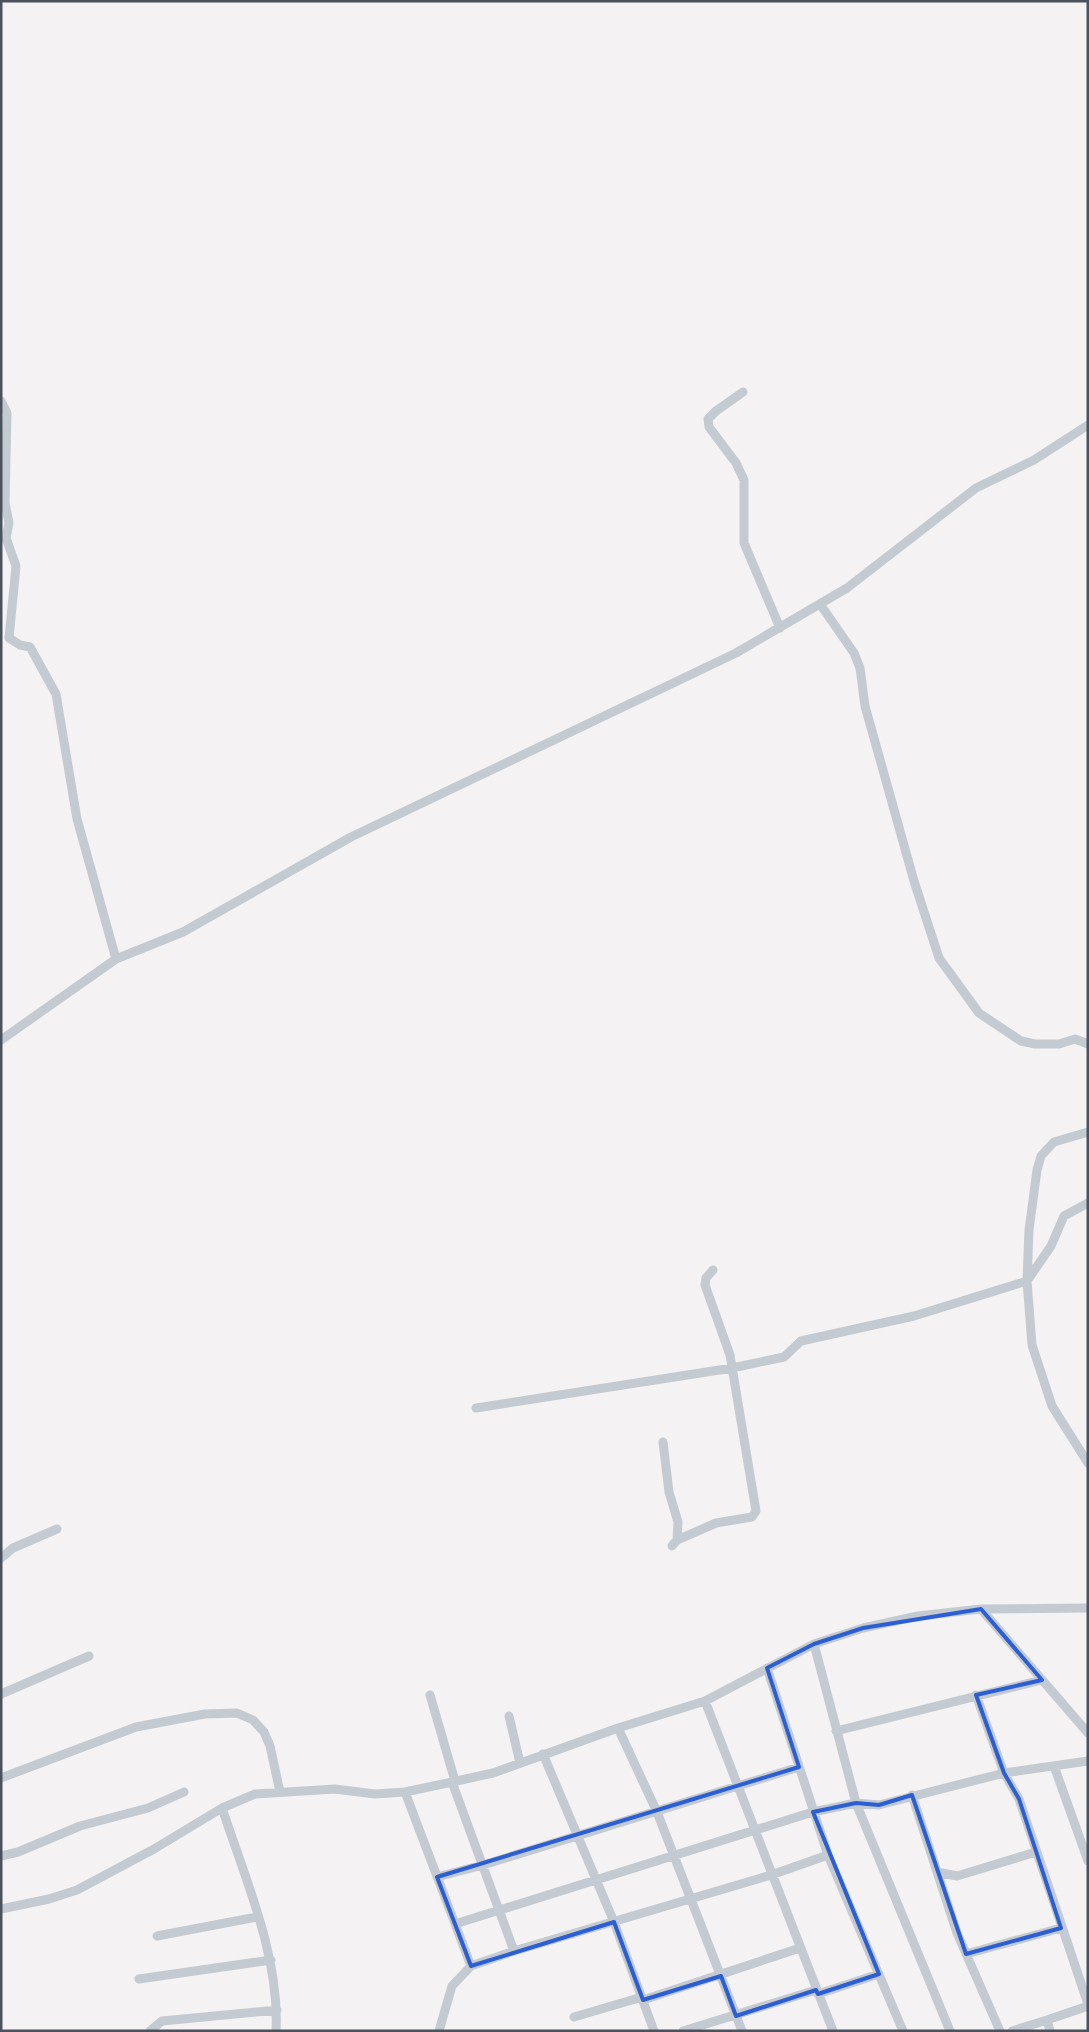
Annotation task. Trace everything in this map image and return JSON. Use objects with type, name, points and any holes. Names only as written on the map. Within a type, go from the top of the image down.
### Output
[{"type":"street","points":[[743,392],[708,419],[709,426],[736,463],[744,480],[744,543],[780,628]]},
{"type":"street","points":[[1,401],[7,413],[5,504],[9,523],[6,538],[16,566],[9,638],[20,645],[30,647],[56,694],[77,819],[116,959]]},
{"type":"street","points":[[1,1040],[116,959],[183,932],[351,837],[736,653],[847,588],[976,488],[1034,460],[1088,425]]},
{"type":"street","points":[[820,604],[854,653],[860,668],[865,706],[914,881],[939,958],[979,1013],[1021,1041],[1035,1044],[1059,1044],[1075,1039],[1088,1044]]},
{"type":"street","points":[[1088,1132],[1054,1142],[1041,1156],[1037,1170],[1029,1230],[1028,1281],[1032,1345],[1052,1406],[1088,1462]]},
{"type":"street","points":[[476,1408],[732,1368],[784,1357],[801,1341],[914,1316],[1028,1281],[1051,1246],[1064,1216],[1088,1203]]},
{"type":"street","points":[[664,1442],[669,1492],[678,1522],[675,1543],[716,1523],[752,1517],[756,1511],[730,1355],[705,1285],[706,1278],[713,1270]]},
{"type":"street","points":[[1,1558],[13,1548],[57,1529]]},
{"type":"street","points":[[1,1909],[49,1899],[77,1890],[222,1808],[255,1794],[335,1789],[376,1794],[405,1792],[453,1782],[493,1773],[618,1728],[705,1701],[814,1644],[881,1624],[918,1616],[980,1609],[1088,1608]]},
{"type":"street","points":[[980,1609],[1088,1733]]},
{"type":"street","points":[[814,1644],[856,1803],[950,2031]]},
{"type":"street","points":[[1,1694],[89,1656]]},
{"type":"street","points":[[767,1668],[828,1855],[903,2031]]},
{"type":"street","points":[[836,1732],[976,1695],[1042,1680]]},
{"type":"street","points":[[976,1695],[1004,1773],[1019,1799],[1088,2005],[1012,2031]]},
{"type":"street","points":[[430,1696],[453,1782],[514,1950]]},
{"type":"street","points":[[705,1701],[737,1788],[833,2031]]},
{"type":"street","points":[[1,1778],[136,1727],[205,1714],[237,1713],[253,1720],[264,1732],[270,1746],[280,1792]]},
{"type":"street","points":[[509,1716],[520,1762]]},
{"type":"street","points":[[618,1728],[657,1812],[742,2031]]},
{"type":"street","points":[[543,1754],[597,1879],[654,2031]]},
{"type":"street","points":[[455,1924],[755,1832],[813,1812],[856,1803],[879,1805],[912,1795],[1004,1773],[1088,1761]]},
{"type":"street","points":[[1054,1766],[1088,1861]]},
{"type":"street","points":[[437,1876],[483,1865],[737,1788],[799,1767]]},
{"type":"street","points":[[1,1856],[18,1852],[80,1826],[148,1808],[184,1792]]},
{"type":"street","points":[[405,1792],[471,1966]]},
{"type":"street","points":[[912,1795],[957,1933],[1000,2031]]},
{"type":"street","points":[[222,1808],[271,1960],[277,2010],[276,2031]]},
{"type":"street","points":[[937,1872],[957,1876],[1036,1852]]},
{"type":"street","points":[[439,2031],[452,1986],[471,1966],[514,1950],[692,1899],[828,1855]]},
{"type":"street","points":[[157,1936],[257,1917]]},
{"type":"street","points":[[966,1954],[1061,1928]]},
{"type":"street","points":[[574,2017],[721,1976],[800,1948]]},
{"type":"street","points":[[139,1979],[271,1960]]},
{"type":"street","points":[[684,2031],[879,1974]]},
{"type":"street","points":[[150,2031],[162,2021],[277,2010]]},
{"type":"street","points":[[1047,2020],[1050,2031]]},
{"type":"highlighted area","points":[[981,1609],[1042,1680],[976,1695],[1004,1773],[1019,1799],[1061,1928],[966,1954],[912,1795],[879,1805],[856,1803],[813,1812],[879,1974],[818,1994],[816,1990],[736,2016],[721,1976],[643,2000],[614,1922],[471,1966],[437,1877],[799,1767],[767,1668],[814,1644],[863,1628]]}]
